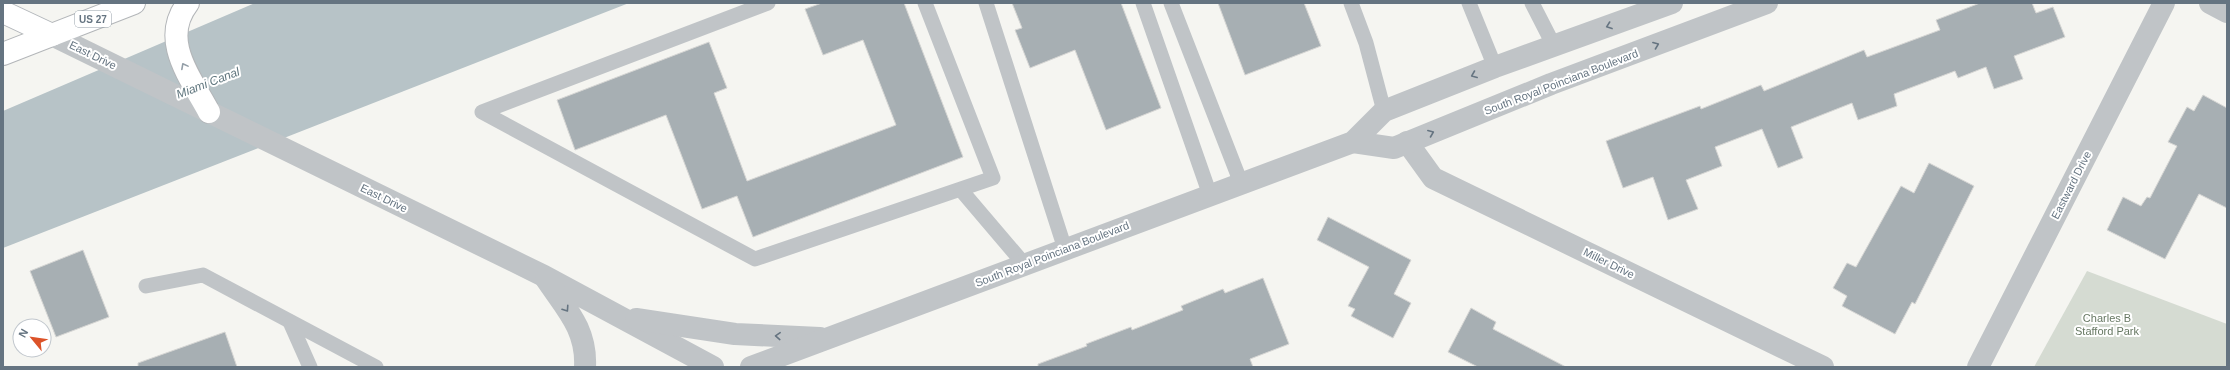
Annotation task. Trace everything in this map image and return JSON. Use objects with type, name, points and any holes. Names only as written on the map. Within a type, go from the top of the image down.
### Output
[{"type":"main road","name":"US 27","points":[[3,54],[134,3]]},
{"type":"main road","points":[[188,3],[177,22],[175,39],[178,54],[209,112]]},
{"type":"main road","points":[[3,12],[52,35]]},
{"type":"street","name":"South Royal Poinciana Boulevard","points":[[751,367],[831,339],[1024,264],[1353,142],[1384,111],[1495,67],[1672,3]]},
{"type":"street","name":"South Royal Poinciana Boulevard","points":[[1353,142],[1394,148],[1551,84],[1767,3]]},
{"type":"street","name":"Eastward Drive","points":[[1978,367],[2164,3]]},
{"type":"street","points":[[2210,3],[2227,12]]},
{"type":"street","name":"East Drive","points":[[52,35],[544,276],[713,367]]},
{"type":"street","name":"Miller Drive","points":[[1407,142],[1433,178],[1823,367]]},
{"type":"street","points":[[544,276],[580,331],[585,354],[585,367]]},
{"type":"street","points":[[619,316],[735,334],[831,339]]},
{"type":"lane","points":[[768,3],[482,112],[755,259],[993,178],[925,3]]},
{"type":"lane","points":[[986,3],[1065,249]]},
{"type":"lane","points":[[1143,3],[1210,195]]},
{"type":"lane","points":[[1172,3],[1241,183]]},
{"type":"lane","points":[[1351,3],[1366,43],[1384,111]]},
{"type":"lane","points":[[1469,3],[1495,67]]},
{"type":"lane","points":[[1532,3],[1554,46]]},
{"type":"lane","points":[[961,190],[1024,264]]},
{"type":"lane","points":[[146,286],[203,276],[376,367]]},
{"type":"lane","points":[[290,322],[310,367]]},
{"type":"green space","name":"Charles B Stafford Park","points":[[2087,271],[2227,324],[2227,367],[2034,367]]},
{"type":"water","name":"Miami Canal","points":[[255,3],[629,3],[3,248],[3,111]]},
{"type":"building","points":[[822,3],[904,3],[963,157],[753,237],[737,196],[702,209],[666,115],[575,150],[557,100],[709,42],[727,88],[714,93],[747,181],[896,125],[863,40],[823,55],[805,9]]},
{"type":"building","points":[[1012,3],[1121,3],[1161,108],[1106,130],[1075,50],[1030,68],[1015,30],[1022,28]]},
{"type":"building","points":[[1218,3],[1304,3],[1321,46],[1245,75]]},
{"type":"building","points":[[1980,3],[2032,3],[2036,13],[2053,7],[2065,37],[2014,56],[2023,79],[1994,89],[1986,67],[1958,78],[1955,71],[1894,94],[1897,106],[1858,120],[1852,103],[1791,127],[1803,158],[1778,168],[1762,129],[1715,147],[1722,166],[1686,180],[1698,209],[1668,220],[1653,177],[1623,188],[1606,141],[1700,106],[1701,109],[1761,85],[1764,91],[1864,50],[1867,57],[1940,30],[1936,20]]},
{"type":"building","points":[[2203,95],[2227,108],[2227,208],[2199,194],[2165,259],[2107,230],[2123,197],[2141,206],[2147,197],[2150,198],[2177,146],[2168,142],[2187,107],[2194,111]]},
{"type":"building","points":[[1929,163],[1974,186],[1915,304],[1912,302],[1895,334],[1842,306],[1847,296],[1833,288],[1847,263],[1856,267],[1901,186],[1914,193]]},
{"type":"building","points":[[1328,217],[1411,260],[1394,294],[1411,303],[1393,338],[1351,316],[1355,309],[1348,306],[1369,267],[1317,240]]},
{"type":"building","points":[[83,250],[109,317],[56,337],[52,327],[52,318],[49,318],[30,271]]},
{"type":"building","points":[[1263,278],[1289,344],[1250,359],[1253,367],[1038,367],[1038,364],[1087,346],[1086,344],[1131,327],[1132,330],[1183,310],[1181,306],[1223,289],[1225,293]]},
{"type":"building","points":[[1471,308],[1496,322],[1493,329],[1566,367],[1478,367],[1448,352]]},
{"type":"building","points":[[225,332],[237,367],[138,367],[138,363]]}]
